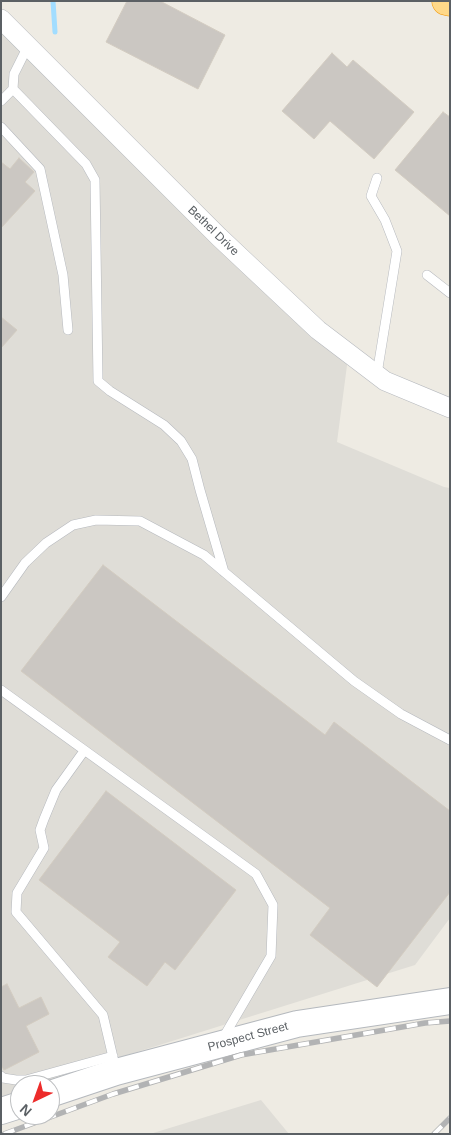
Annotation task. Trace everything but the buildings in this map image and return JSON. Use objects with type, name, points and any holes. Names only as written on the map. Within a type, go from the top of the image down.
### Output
[{"type":"highway","points":[[446,1],[450,2]]},
{"type":"street","name":"Bethel Drive","points":[[1,19],[219,238],[318,330],[385,381],[450,408]]},
{"type":"street","name":"Prospect Street","points":[[60,1089],[115,1064],[219,1045],[297,1024],[450,1001]]},
{"type":"lane","points":[[1,101],[13,89],[14,74],[28,46]]},
{"type":"lane","points":[[13,89],[86,164],[95,180],[98,381],[110,391],[164,425],[181,440],[192,459],[224,572]]},
{"type":"lane","points":[[1,127],[40,169],[63,275],[68,330]]},
{"type":"lane","points":[[376,374],[397,251],[385,220],[371,196],[377,178]]},
{"type":"lane","points":[[427,276],[450,293]]},
{"type":"lane","points":[[1,597],[26,563],[46,543],[73,525],[96,520],[140,521],[204,555],[354,681],[401,714],[450,740]]},
{"type":"lane","points":[[1,690],[256,874],[273,904],[271,956],[219,1045]]},
{"type":"lane","points":[[1,1076],[3,1078],[26,1080],[115,1064],[103,1015],[16,912],[17,893],[44,848],[40,830],[56,790],[84,751]]},
{"type":"shaded area","points":[[1,9],[349,350],[337,442],[450,488],[450,918],[415,965],[60,1076],[10,1075],[10,1098],[1,1102]]},
{"type":"shaded area","points":[[261,1100],[289,1134],[150,1134]]},
{"type":"waterway","points":[[53,1],[55,32]]},
{"type":"railway","points":[[4,1134],[113,1094],[241,1055],[425,1023],[450,1021]]},
{"type":"railway","points":[[434,1134],[450,1118]]}]
